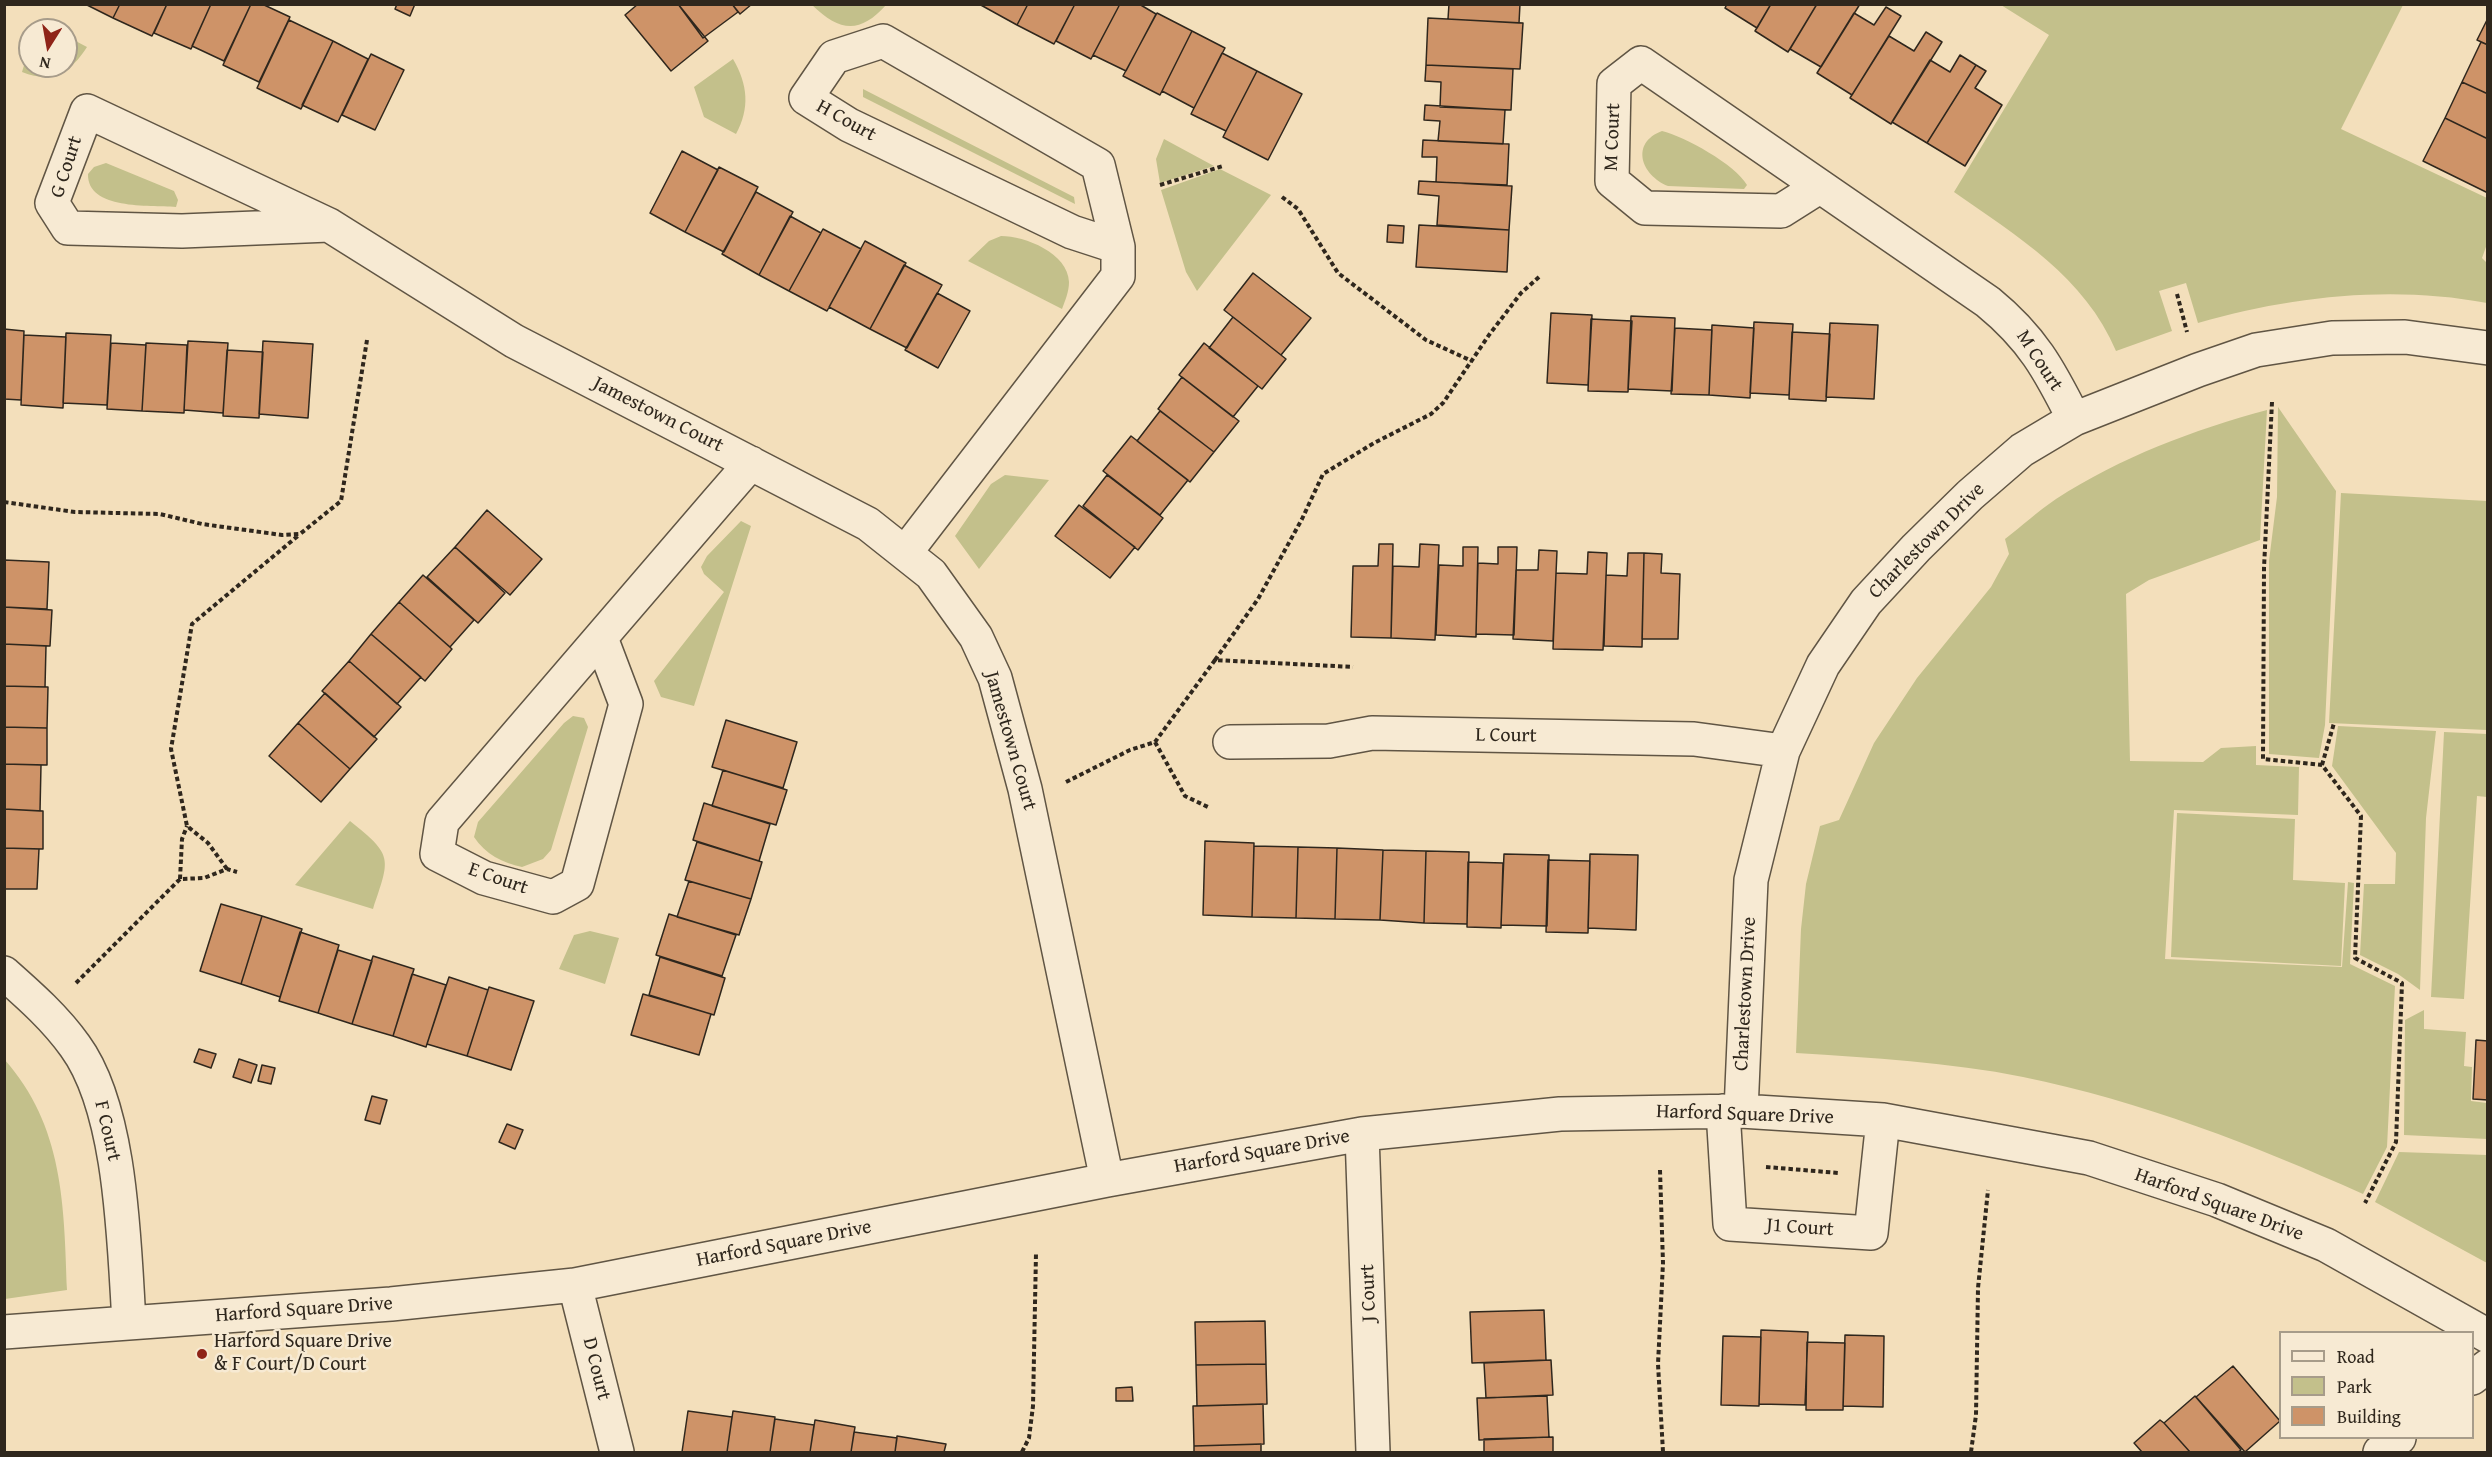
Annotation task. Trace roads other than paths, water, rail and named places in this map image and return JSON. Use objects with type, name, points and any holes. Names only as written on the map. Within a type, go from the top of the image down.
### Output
[{"type":"street","name":"H Court","points":[[905,553],[1118,276],[1118,247],[1098,165],[882,41],[834,57],[806,98],[849,125],[1072,232],[1118,247]]},
{"type":"street","name":"M Court","points":[[1819,187],[1780,211],[1645,208],[1612,181],[1614,84],[1641,63],[1988,302],[2015,323],[2045,361],[2074,419]]},
{"type":"street","name":"G Court","points":[[329,225],[182,231],[68,228],[52,203],[87,111],[329,225],[514,340]]},
{"type":"street","name":"Charlestown Drive","points":[[1732,1111],[1751,880],[1783,751],[1823,665],[1866,603],[1970,495],[2022,450],[2074,419],[2176,378],[2256,350],[2332,338],[2406,337],[2487,348]]},
{"type":"street","name":"Jamestown Court","points":[[514,340],[868,524],[931,574],[960,613],[976,638],[995,678],[1025,789],[1107,1180]]},
{"type":"street","name":"E Court","points":[[601,638],[626,704],[577,884],[553,897],[484,878],[437,854],[442,822],[751,463]]},
{"type":"street","name":"L Court","points":[[1230,742],[1329,741],[1372,733],[1694,739],[1783,751]]},
{"type":"street","name":"F Court","points":[[4,974],[44,1009],[69,1039],[94,1078],[115,1169],[129,1322]]},
{"type":"street","name":"Harford Square Drive","points":[[4,1332],[390,1304],[575,1285],[1107,1180],[1362,1134],[1560,1114],[1732,1111],[1883,1120],[2089,1158],[2217,1200],[2326,1245],[2487,1336]]},
{"type":"street","name":"J1 Court","points":[[1732,1111],[1730,1224],[1871,1233],[1883,1120]]},
{"type":"street","name":"J Court","points":[[1362,1134],[1373,1452]]},
{"type":"street","name":"D Court","points":[[575,1285],[617,1452]]},
{"type":"street","points":[[2474,1376],[2487,1366]]},
{"type":"street","points":[[2380,1452],[2396,1439]]},
{"type":"place","name":"Harford Square Drive & F Court/D Court","points":[[202,1354]]}]
